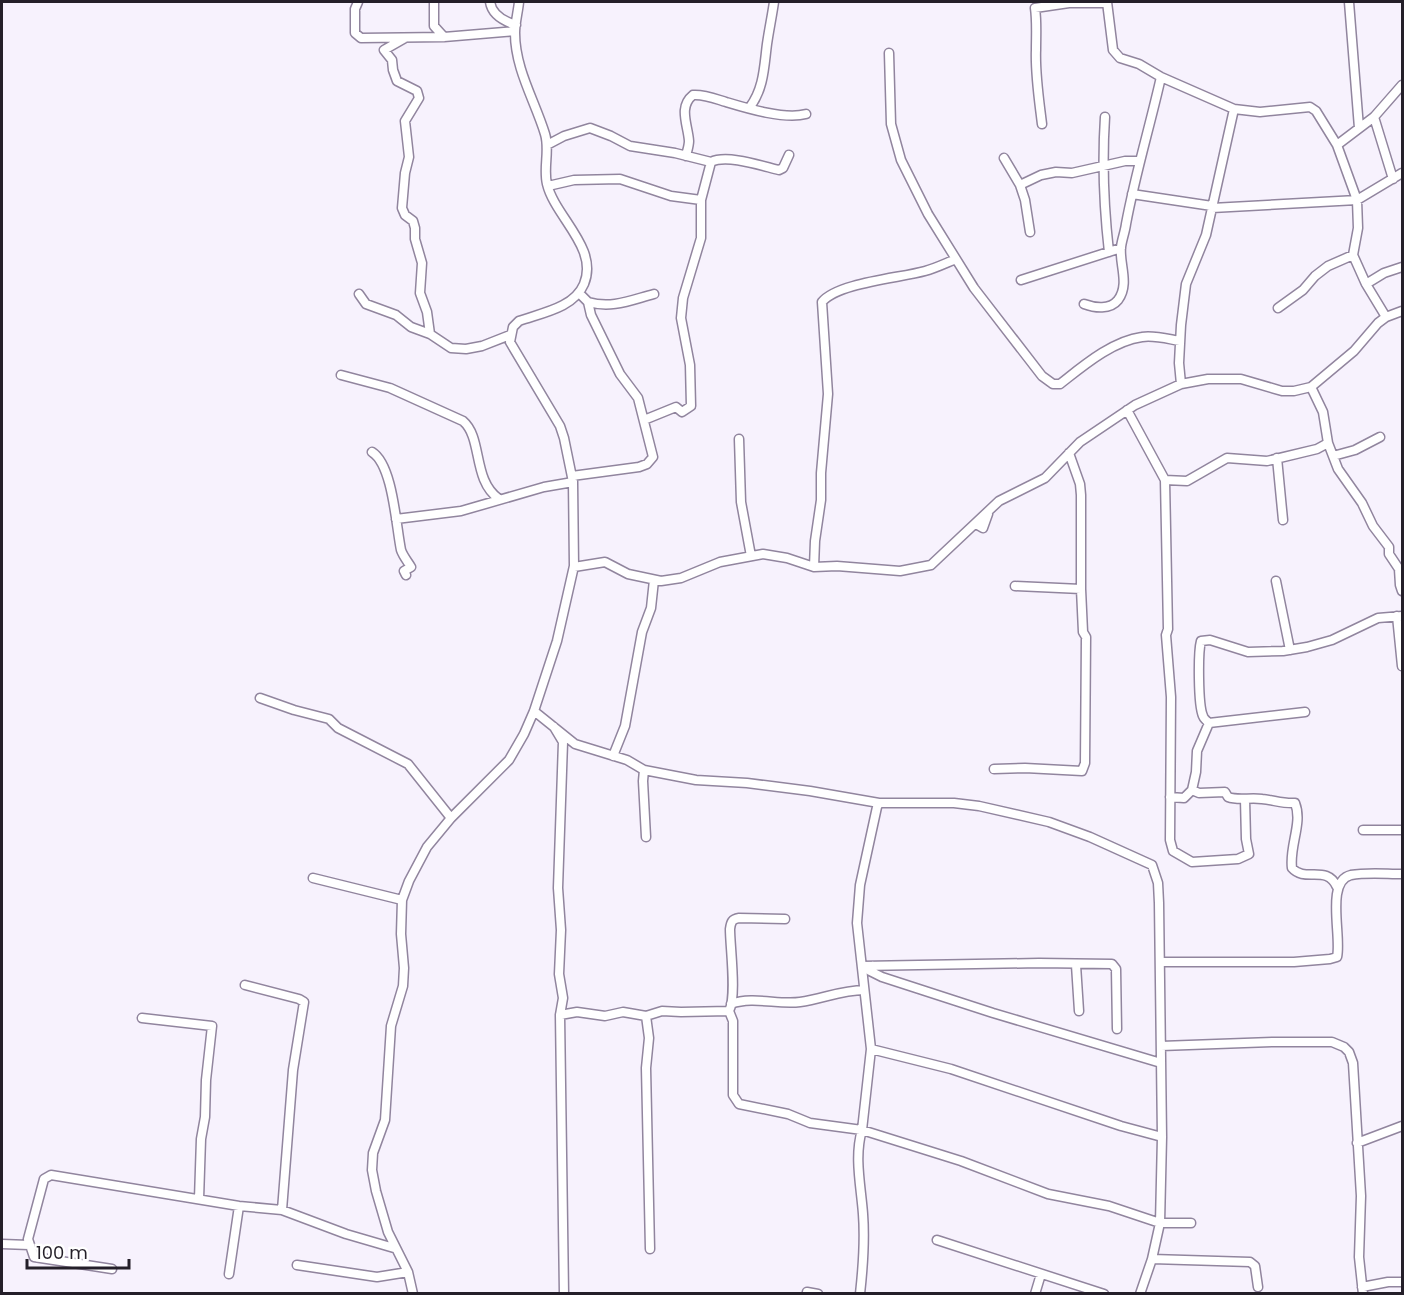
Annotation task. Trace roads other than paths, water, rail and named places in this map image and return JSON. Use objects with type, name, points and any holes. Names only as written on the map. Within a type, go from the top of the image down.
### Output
[{"type":"street","points":[[357,2],[355,33],[361,38],[444,37],[515,28]]},
{"type":"street","points":[[434,2],[434,26],[436,31],[444,37]]},
{"type":"street","points":[[490,2],[493,12],[515,28]]},
{"type":"street","points":[[413,1293],[408,1272],[394,1248],[376,1191],[372,1161],[385,1120],[390,1035],[403,986],[402,900],[427,847],[509,760],[524,734],[534,711],[560,631],[574,567],[572,479],[564,438],[560,426],[513,349],[510,335],[513,327],[519,321],[565,305],[579,293],[586,276],[587,263],[585,253],[553,199],[548,186],[546,135],[516,50],[515,28],[519,2]]},
{"type":"street","points":[[752,103],[764,78],[767,41],[774,2]]},
{"type":"street","points":[[1042,124],[1037,86],[1037,22],[1034,4],[1107,2],[1115,55],[1234,109],[1260,112],[1310,107],[1316,111],[1337,145],[1357,200],[1358,228],[1353,255],[1366,284],[1386,317]]},
{"type":"street","points":[[1349,2],[1359,128]]},
{"type":"street","points":[[405,38],[384,50],[392,60],[397,81],[418,93],[418,102],[405,121],[409,158],[405,173],[402,208],[405,215],[413,221],[415,228],[414,239],[422,263],[420,293],[427,312],[430,334]]},
{"type":"street","points":[[889,53],[891,124],[901,160],[928,214],[974,288],[1042,376],[1053,384],[1060,384],[1107,350],[1132,339],[1144,336],[1180,341]]},
{"type":"street","points":[[1084,304],[1102,307],[1117,302],[1122,293],[1124,279],[1121,248],[1161,77]]},
{"type":"street","points":[[1337,145],[1374,117],[1402,84]]},
{"type":"street","points":[[686,156],[689,139],[684,118],[685,106],[693,95],[752,103],[760,110],[790,116],[806,114]]},
{"type":"street","points":[[1181,384],[1180,341],[1186,284],[1206,235],[1234,109]]},
{"type":"street","points":[[1105,117],[1105,216],[1108,248]]},
{"type":"street","points":[[1374,117],[1393,180]]},
{"type":"street","points":[[547,145],[564,136],[590,128],[630,146],[711,162],[726,160],[778,170],[783,168],[789,155]]},
{"type":"street","points":[[1004,158],[1020,185],[1030,232]]},
{"type":"street","points":[[1020,185],[1041,175],[1056,172],[1072,173],[1104,165],[1140,161]]},
{"type":"street","points":[[644,420],[676,407],[682,412],[691,406],[690,365],[681,318],[683,298],[701,238],[701,200],[711,162]]},
{"type":"street","points":[[1132,194],[1212,207],[1357,200],[1402,173]]},
{"type":"street","points":[[548,186],[574,180],[620,179],[671,196],[701,200]]},
{"type":"street","points":[[1021,280],[1108,248],[1121,248]]},
{"type":"street","points":[[1278,308],[1303,290],[1328,266],[1353,255]]},
{"type":"street","points":[[814,567],[815,542],[822,500],[821,473],[828,394],[822,302],[825,298],[843,289],[925,271],[956,259]]},
{"type":"street","points":[[1366,284],[1384,273],[1402,267]]},
{"type":"street","points":[[396,519],[461,511],[572,479],[647,464],[653,457],[638,398],[620,374],[591,315],[588,302],[579,293]]},
{"type":"street","points":[[359,294],[366,304],[396,315],[451,348],[466,349],[488,344],[510,335]]},
{"type":"street","points":[[588,302],[610,305],[654,294]]},
{"type":"street","points":[[574,567],[604,562],[628,574],[654,580],[681,578],[720,562],[763,554],[814,567],[837,566],[900,571],[920,568],[937,561],[976,524],[983,528],[988,513],[999,501],[1045,478],[1080,441],[1127,410],[1181,384],[1208,380],[1241,380],[1282,391],[1311,387],[1354,351],[1378,323],[1402,311]]},
{"type":"street","points":[[341,375],[390,388],[463,421],[473,438],[484,481],[492,494],[499,499]]},
{"type":"street","points":[[1311,387],[1323,412],[1328,443],[1338,469],[1362,503],[1373,526],[1389,547],[1389,554],[1399,570],[1402,591]]},
{"type":"street","points":[[1127,410],[1165,480],[1168,555],[1168,629],[1166,635],[1171,697],[1170,840],[1173,851],[1192,862],[1238,859],[1249,854],[1246,839],[1245,799]]},
{"type":"street","points":[[1333,456],[1355,450],[1380,437]]},
{"type":"street","points":[[739,439],[741,502],[751,556]]},
{"type":"street","points":[[1165,480],[1187,481],[1227,459],[1267,461],[1317,449],[1328,443]]},
{"type":"street","points":[[372,452],[377,455],[384,466],[401,552],[411,567],[404,571],[406,575]]},
{"type":"street","points":[[994,769],[1082,771],[1084,763],[1086,637],[1083,632],[1081,589],[1081,495],[1080,484],[1069,453]]},
{"type":"street","points":[[1277,458],[1283,520]]},
{"type":"street","points":[[613,756],[625,726],[642,632],[651,608],[654,580]]},
{"type":"street","points":[[1276,581],[1290,650]]},
{"type":"street","points":[[1015,586],[1081,589]]},
{"type":"street","points":[[1209,723],[1203,717],[1200,692],[1199,650],[1202,641],[1210,640],[1248,652],[1290,650],[1332,640],[1369,621],[1400,616],[1402,666]]},
{"type":"street","points":[[261,698],[294,710],[329,718],[338,728],[408,764],[452,818]]},
{"type":"street","points":[[534,711],[580,747],[613,756],[644,770],[696,780],[747,783],[879,803],[954,803],[1001,810],[1049,822],[1090,837],[1152,865],[1158,883],[1160,962],[1162,1137],[1160,1223],[1152,1259],[1140,1293]]},
{"type":"street","points":[[1209,723],[1305,712]]},
{"type":"street","points":[[1170,797],[1184,798],[1192,790],[1197,751],[1209,723]]},
{"type":"street","points":[[554,727],[563,742],[558,888],[561,930],[559,974],[563,998],[560,1015],[564,1293]]},
{"type":"street","points":[[644,770],[646,837]]},
{"type":"street","points":[[1160,962],[1294,962],[1337,957],[1339,942],[1337,887],[1334,880],[1327,875],[1298,873],[1292,867],[1297,816],[1295,803],[1228,797],[1225,792],[1199,793],[1192,790]]},
{"type":"street","points":[[860,1293],[863,1271],[863,1216],[859,1178],[859,1142],[871,1049],[857,923],[861,885],[879,803]]},
{"type":"street","points":[[1363,830],[1402,830]]},
{"type":"street","points":[[1337,887],[1340,882],[1351,876],[1402,874]]},
{"type":"street","points":[[313,878],[402,900]]},
{"type":"street","points":[[785,919],[739,918],[734,919],[730,929],[732,985],[730,1007],[733,1021],[733,1095],[735,1101],[747,1107],[788,1114],[810,1123],[862,1130],[968,1163],[1048,1194],[1109,1206],[1160,1223],[1191,1223]]},
{"type":"street","points":[[862,966],[1039,963],[1115,966],[1117,1029]]},
{"type":"street","points":[[1076,965],[1079,1011]]},
{"type":"street","points":[[873,966],[870,971],[882,977],[1161,1063]]},
{"type":"street","points":[[245,985],[304,1002],[293,1070],[282,1210]]},
{"type":"street","points":[[560,1015],[577,1012],[605,1016],[623,1012],[646,1016],[662,1011],[681,1012],[730,1007],[745,1001],[802,1002],[848,990],[864,990]]},
{"type":"street","points":[[646,1016],[649,1038],[646,1068],[650,1249]]},
{"type":"street","points":[[142,1018],[212,1026],[206,1080],[205,1117],[201,1139],[199,1199]]},
{"type":"street","points":[[1161,1046],[1301,1041],[1332,1042],[1344,1047],[1349,1052],[1353,1063],[1361,1196],[1359,1257],[1363,1290],[1388,1282],[1402,1281]]},
{"type":"street","points":[[871,1049],[951,1069],[1121,1126],[1162,1137]]},
{"type":"street","points":[[1357,1143],[1402,1126]]},
{"type":"street","points":[[112,1269],[34,1257],[28,1239],[44,1179],[51,1175],[238,1206],[282,1210],[346,1234],[394,1248]]},
{"type":"street","points":[[229,1274],[238,1206]]},
{"type":"street","points":[[937,1240],[1041,1275],[1104,1293]]},
{"type":"street","points":[[2,1244],[29,1245]]},
{"type":"street","points":[[1152,1259],[1250,1262],[1255,1266],[1258,1287]]},
{"type":"street","points":[[297,1265],[377,1277],[408,1272]]},
{"type":"street","points":[[1035,1293],[1041,1275]]},
{"type":"street","points":[[807,1292],[818,1293]]}]
